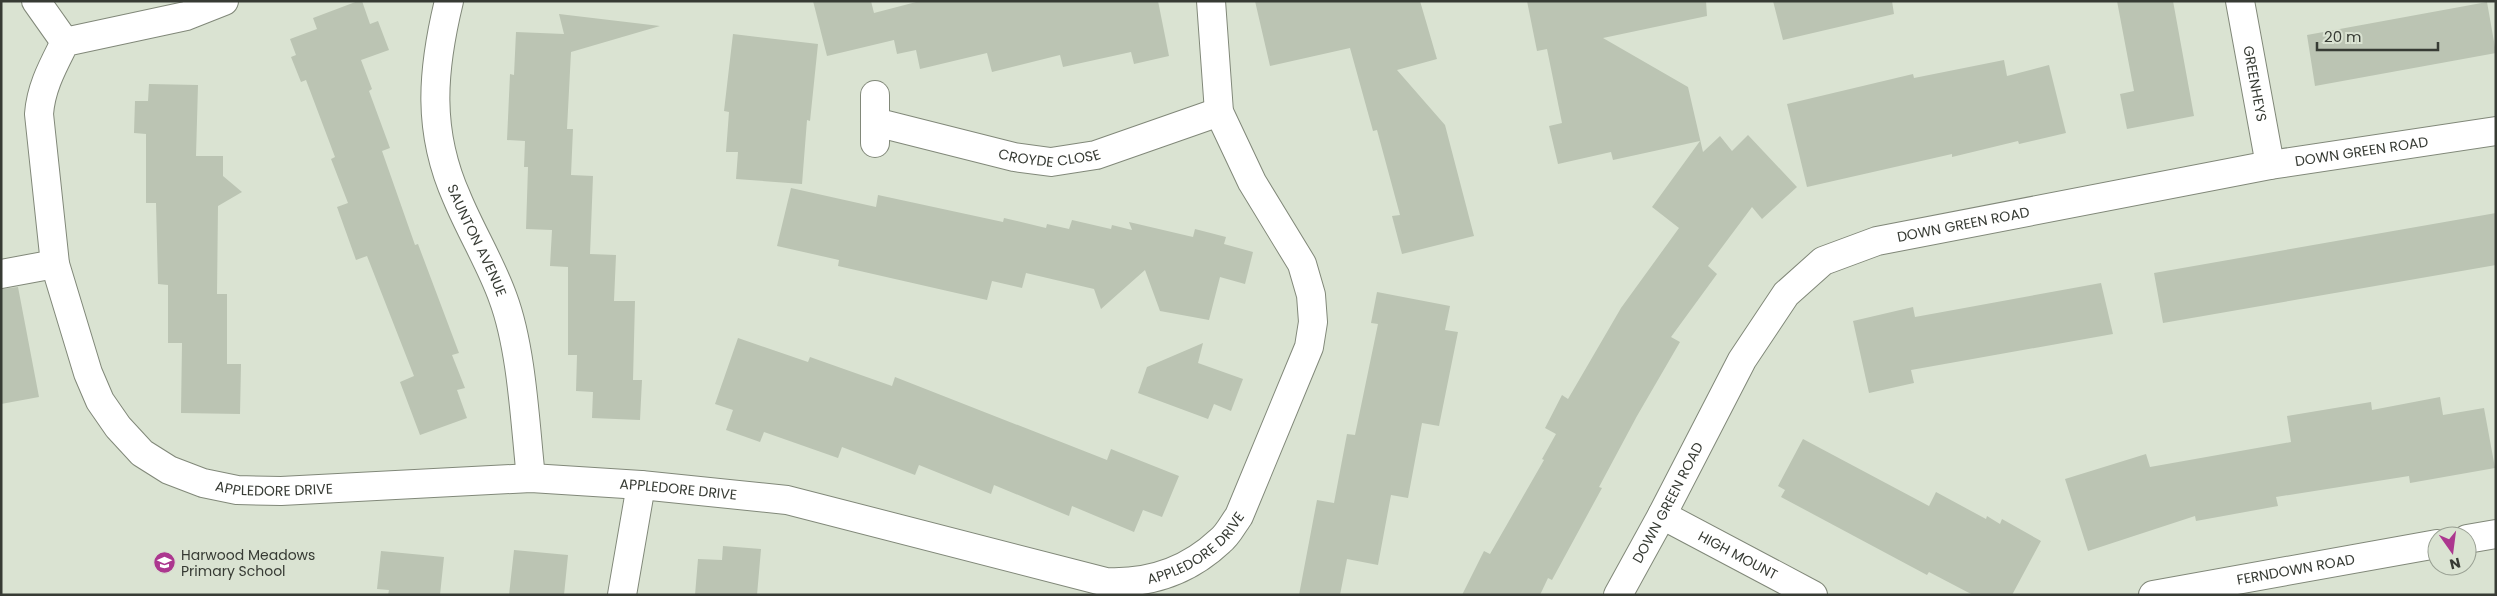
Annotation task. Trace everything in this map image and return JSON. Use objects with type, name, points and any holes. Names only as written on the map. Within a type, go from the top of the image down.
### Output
[{"type":"street","points":[[36,1],[65,42],[186,16],[224,1]]},
{"type":"street","name":"SAUNTON AVENUE","points":[[449,1],[438,55],[435,88],[438,136],[446,169],[456,197],[506,307],[516,357],[531,478]]},
{"type":"street","name":"APPLEDORE DRIVE","points":[[65,42],[43,86],[39,114],[55,264],[88,373],[100,401],[118,427],[142,453],[169,470],[203,483],[246,490],[281,491],[531,478],[641,485],[787,500],[1106,582],[1126,583],[1179,571],[1221,541],[1239,516],[1309,347],[1313,322],[1311,295],[1302,264],[1252,182],[1219,112],[1211,1]]},
{"type":"street","name":"GREENHEYS","points":[[2240,1],[2270,165]]},
{"type":"street","name":"CROYDE CLOSE","points":[[876,94],[875,132],[1051,162],[1096,155],[1219,112]]},
{"type":"street","name":"DOWN GREEN ROAD","points":[[1618,595],[1662,515],[1742,360],[1786,294],[1823,261],[1877,241],[2270,165],[2496,131]]},
{"type":"street","points":[[1,274],[55,264]]},
{"type":"street","points":[[622,595],[641,485]]},
{"type":"street","name":"HIGH MOUNT","points":[[1662,515],[1813,595]]},
{"type":"street","points":[[2477,537],[2496,534]]},
{"type":"street","name":"FERNDOWN ROAD","points":[[2154,595],[2427,546]]},
{"type":"building","points":[[362,1],[370,24],[378,21],[389,50],[361,60],[372,89],[369,91],[390,148],[382,151],[415,245],[418,244],[459,353],[452,355],[465,388],[457,390],[467,418],[420,435],[400,382],[414,376],[367,256],[356,260],[337,207],[348,203],[331,159],[335,157],[306,80],[301,82],[291,57],[296,55],[290,39],[317,29],[313,18]]},
{"type":"building","points":[[813,1],[871,1],[874,13],[920,1],[1158,1],[1169,56],[1134,64],[1131,52],[1063,67],[1060,55],[992,72],[987,53],[920,69],[916,50],[897,54],[894,40],[827,56]]},
{"type":"building","points":[[1255,1],[1420,1],[1437,59],[1397,70],[1445,125],[1474,236],[1402,254],[1392,216],[1400,215],[1377,130],[1373,131],[1350,48],[1270,66]]},
{"type":"building","points":[[1527,1],[1706,1],[1707,16],[1603,38],[1688,87],[1703,152],[1720,136],[1732,151],[1748,135],[1797,187],[1762,219],[1752,207],[1708,266],[1717,274],[1671,337],[1680,342],[1637,416],[1599,487],[1602,488],[1552,580],[1548,578],[1540,595],[1462,595],[1484,551],[1490,554],[1544,460],[1542,459],[1556,434],[1545,428],[1562,395],[1568,399],[1621,308],[1679,228],[1652,207],[1700,141],[1613,160],[1611,152],[1558,164],[1549,126],[1562,123],[1547,49],[1537,51]]},
{"type":"building","points":[[1773,1],[1892,1],[1894,14],[1783,40]]},
{"type":"building","points":[[2117,1],[2173,1],[2194,116],[2127,129],[2120,94],[2134,91]]},
{"type":"building","points":[[2487,2],[2496,53],[2315,86],[2307,35]]},
{"type":"building","points":[[559,14],[660,26],[571,52],[567,129],[573,129],[571,175],[593,176],[590,254],[616,255],[614,301],[635,301],[633,380],[642,380],[640,420],[592,418],[593,392],[576,391],[577,355],[568,355],[568,267],[550,266],[552,230],[526,229],[528,167],[524,167],[525,141],[507,140],[510,74],[514,75],[516,32],[564,34]]},
{"type":"building","points":[[733,34],[818,44],[810,121],[807,120],[802,184],[736,179],[738,152],[726,152],[729,112],[724,111]]},
{"type":"building","points":[[2004,60],[2007,76],[2049,65],[2066,133],[2019,144],[2018,141],[1952,157],[1952,154],[1807,187],[1787,104],[1913,74],[1914,78]]},
{"type":"building","points":[[149,84],[198,85],[196,156],[223,156],[223,176],[242,192],[218,206],[217,294],[227,294],[227,364],[241,364],[240,414],[181,413],[182,343],[168,343],[168,285],[158,284],[156,203],[146,203],[146,134],[134,133],[135,101],[148,101]]},
{"type":"building","points":[[791,188],[876,207],[878,195],[1003,222],[1004,218],[1046,228],[1047,224],[1069,229],[1072,220],[1111,229],[1112,225],[1132,230],[1129,222],[1193,237],[1195,229],[1226,237],[1224,244],[1253,252],[1245,284],[1220,277],[1209,320],[1160,311],[1145,270],[1101,309],[1094,289],[1026,273],[1022,288],[992,281],[987,300],[838,266],[839,260],[777,246]]},
{"type":"building","points":[[2496,213],[2496,265],[2163,323],[2154,273]]},
{"type":"building","points":[[2101,283],[2113,334],[1911,370],[1914,383],[1869,393],[1853,321],[1913,307],[1915,317]]},
{"type":"building","points":[[18,287],[39,397],[1,404],[1,289]]},
{"type":"building","points":[[1377,292],[1450,306],[1445,330],[1458,332],[1439,426],[1422,423],[1408,498],[1391,495],[1378,565],[1347,559],[1340,595],[1299,595],[1317,500],[1334,503],[1347,434],[1355,435],[1378,324],[1371,323]]},
{"type":"building","points":[[738,338],[808,362],[810,357],[892,386],[895,377],[1107,460],[1111,449],[1179,476],[1162,517],[1143,510],[1134,532],[1072,506],[1069,516],[994,485],[991,494],[919,465],[915,475],[842,447],[838,458],[764,432],[760,442],[726,430],[733,410],[715,404]]},
{"type":"building","points":[[1203,343],[1198,363],[1243,379],[1231,411],[1214,404],[1208,419],[1138,393],[1147,367]]},
{"type":"building","points":[[2440,397],[2443,415],[2484,408],[2495,468],[2410,483],[2409,476],[2276,497],[2278,506],[2196,521],[2195,516],[2088,551],[2065,479],[2146,454],[2150,467],[2291,442],[2287,416],[2371,402],[2372,410]]},
{"type":"building","points":[[1803,439],[1929,506],[1936,492],[1986,519],[1987,516],[2000,524],[2002,519],[2041,541],[2012,595],[1973,595],[1929,572],[1927,575],[1781,497],[1785,490],[1778,486]]},
{"type":"building","points":[[723,546],[761,549],[757,595],[695,595],[698,559],[722,560]]},
{"type":"building","points":[[514,550],[568,555],[564,595],[509,595]]},
{"type":"building","points":[[381,551],[444,557],[440,595],[388,595],[389,590],[377,589]]},
{"type":"place","name":"Harwood Meadows Primary School","points":[[165,563]]}]
